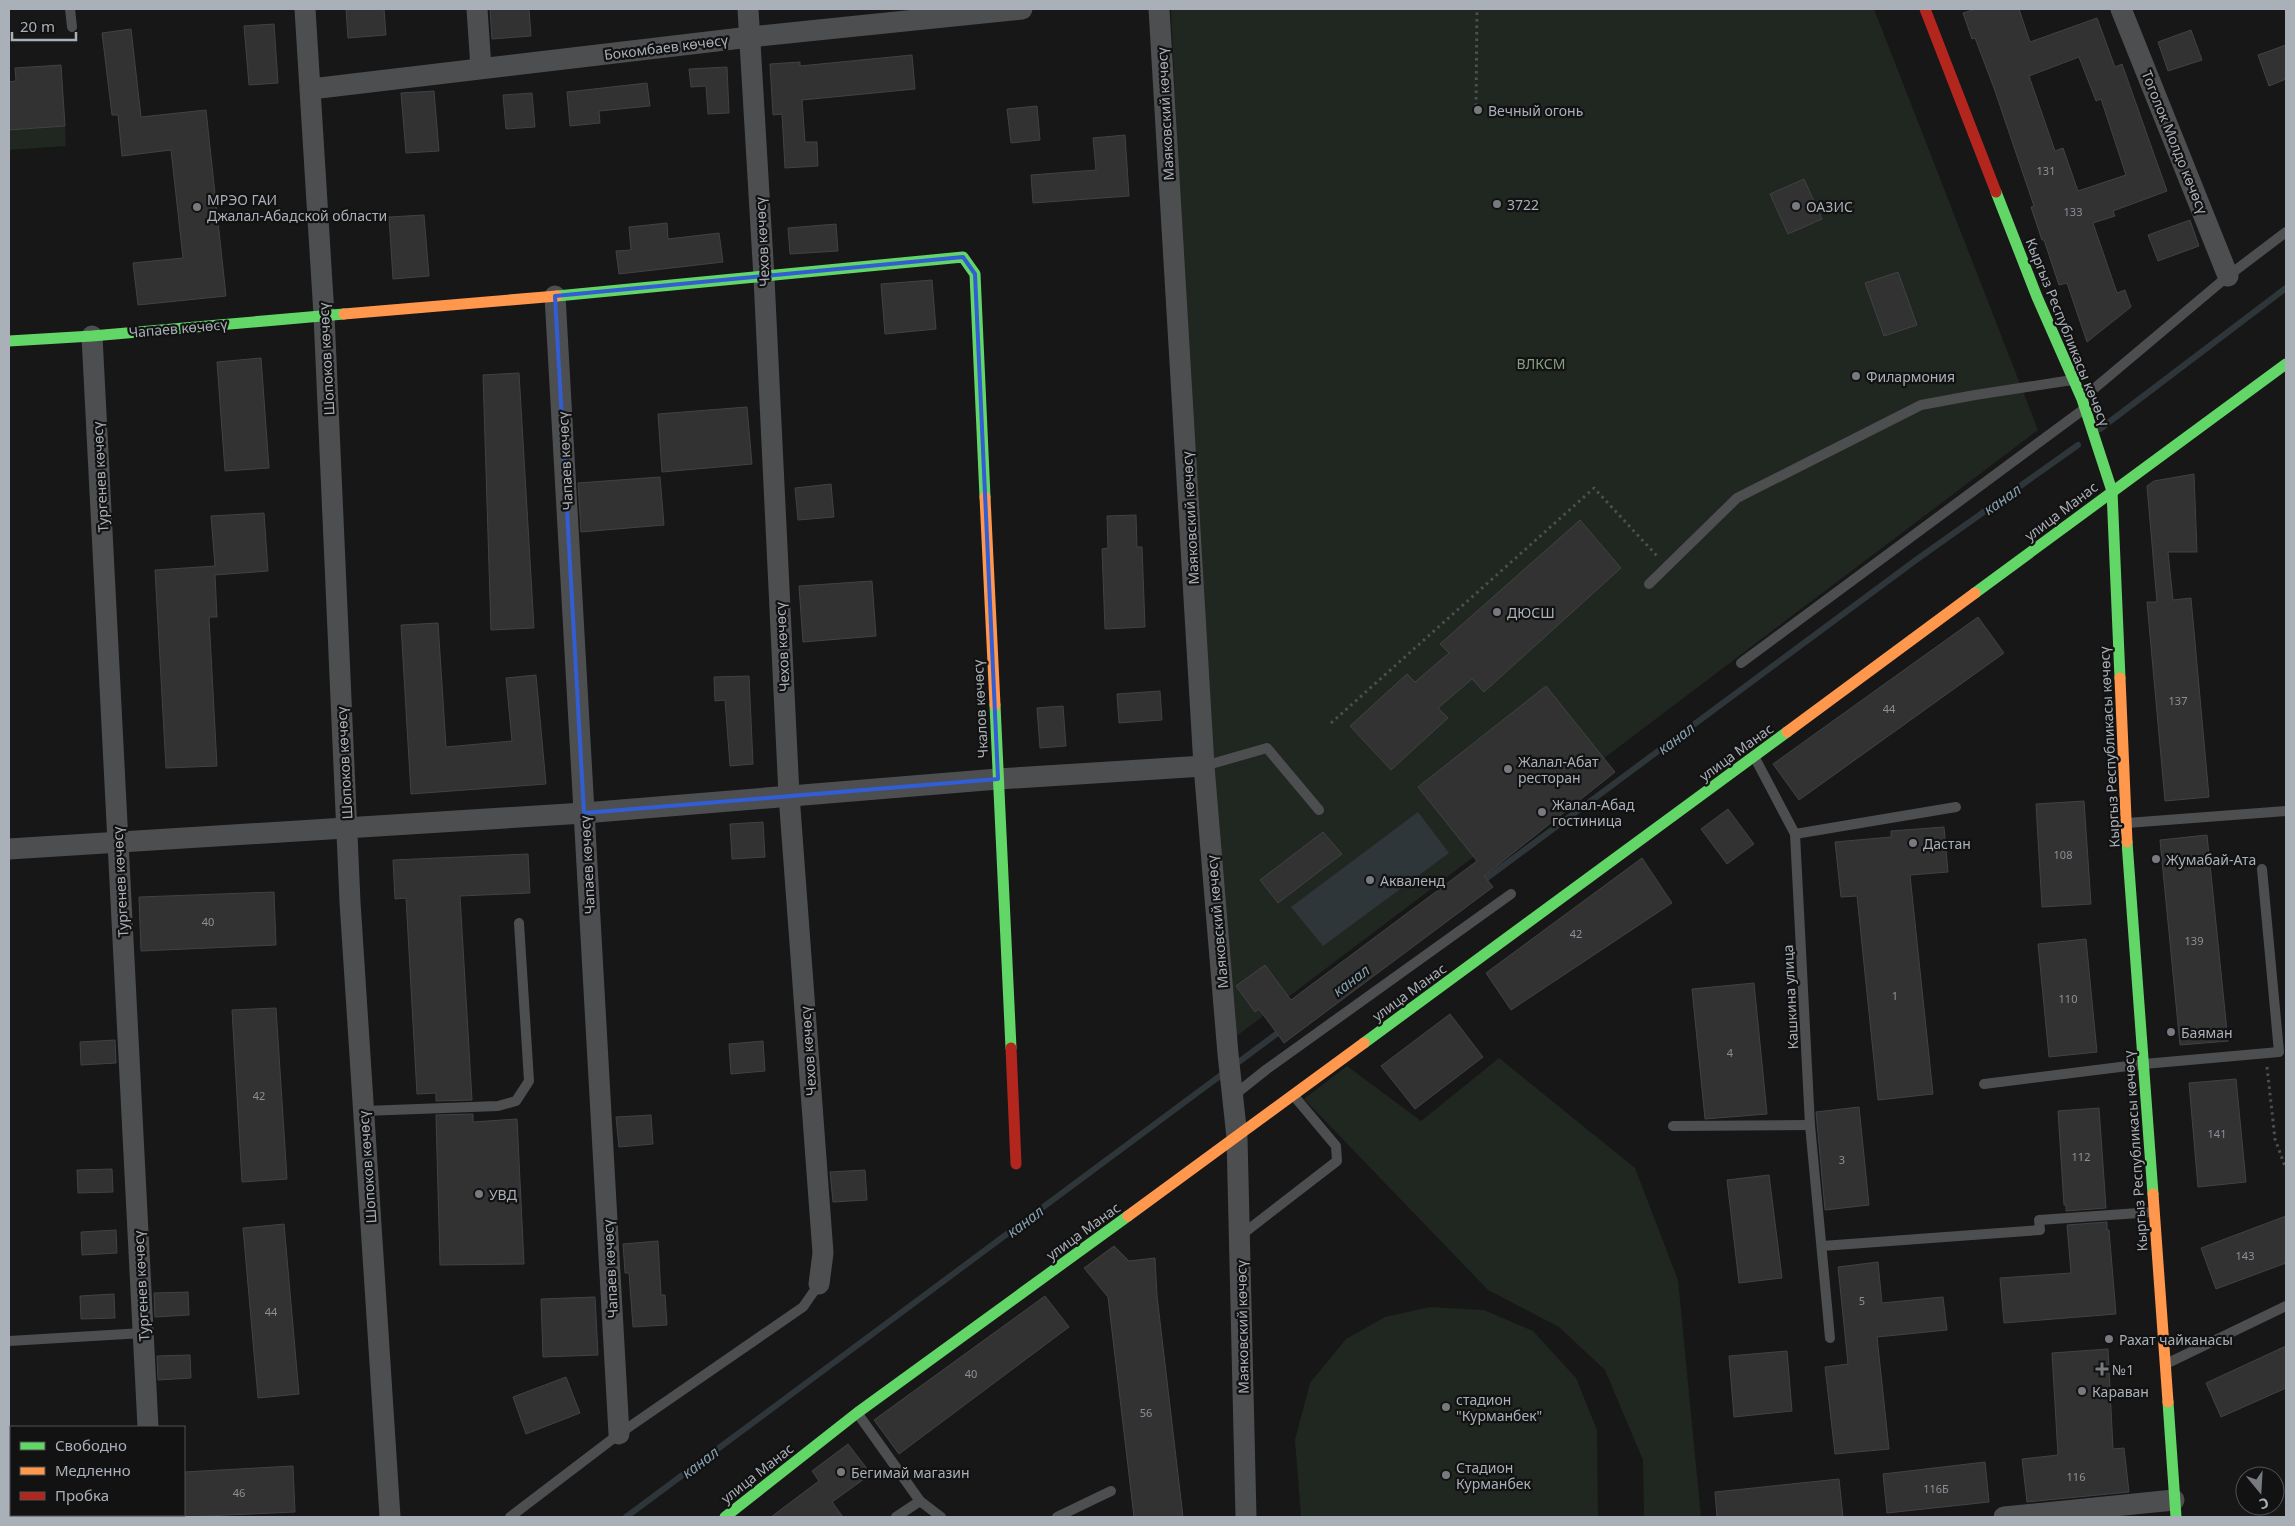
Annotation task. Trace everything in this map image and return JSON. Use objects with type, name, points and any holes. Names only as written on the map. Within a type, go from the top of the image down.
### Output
[{"type":"street","name":"Шопоков көчөсү","points":[[305,9],[324,315],[347,828],[390,1517]]},
{"type":"street","points":[[477,9],[481,68]]},
{"type":"street","name":"Чехов көчөсү","points":[[748,9],[764,278],[789,795],[823,1253],[819,1284]]},
{"type":"street","name":"Бокомбаев көчөсү","points":[[311,88],[750,37],[1022,9]]},
{"type":"street","name":"Маяковский көчөсү","points":[[1159,9],[1204,766],[1228,1054],[1237,1137],[1246,1517]]},
{"type":"street","name":"Кыргыз Республикасы көчөсү","points":[[1926,9],[2037,297],[2083,404],[2112,491],[2126,823],[2175,1508]]},
{"type":"street","name":"Тоголок Молдо көчөсү","points":[[2121,9],[2228,276]]},
{"type":"street","name":"Чапаев көчөсү","points":[[9,341],[92,336],[764,278],[963,257]]},
{"type":"street","name":"Чкалов көчөсү","points":[[963,257],[975,274],[1016,1164]]},
{"type":"street","name":"Чапаев көчөсү","points":[[556,296],[619,1434]]},
{"type":"street","name":"Тургенев көчөсү","points":[[92,336],[148,1426]]},
{"type":"street","name":"улица Манас","points":[[725,1517],[857,1413],[1237,1137],[2286,364]]},
{"type":"street","points":[[9,849],[584,813],[998,779],[1204,766]]},
{"type":"street","points":[[2018,1517],[2175,1508]]},
{"type":"lane","points":[[70,9],[72,26]]},
{"type":"lane","points":[[1741,664],[2083,404],[2228,276],[2286,232]]},
{"type":"lane","points":[[1649,584],[1737,498],[1921,405],[2073,380]]},
{"type":"lane","points":[[1204,766],[1268,748],[1320,810]]},
{"type":"lane","name":"Кашкина улица","points":[[1754,757],[1795,834],[1810,1125],[1830,1338]]},
{"type":"lane","points":[[1795,834],[1956,807]]},
{"type":"lane","points":[[2126,823],[2286,811]]},
{"type":"lane","points":[[1984,1084],[2144,1064],[2279,1052],[2262,869]]},
{"type":"lane","points":[[1232,1094],[1511,894]]},
{"type":"lane","points":[[364,1111],[498,1106],[516,1101],[528,1082],[519,923]]},
{"type":"lane","points":[[1240,1236],[1337,1162],[1336,1146],[1294,1095]]},
{"type":"lane","points":[[1674,1126],[1810,1125]]},
{"type":"lane","points":[[1822,1246],[2040,1230],[2039,1220],[2154,1212]]},
{"type":"lane","points":[[510,1517],[619,1434],[803,1307],[819,1284]]},
{"type":"lane","points":[[2165,1364],[2286,1306]]},
{"type":"lane","points":[[9,1341],[143,1333]]},
{"type":"lane","points":[[857,1413],[920,1500],[941,1517]]},
{"type":"lane","points":[[1057,1517],[1111,1491]]},
{"type":"lane","points":[[896,1517],[920,1500]]},
{"type":"path","points":[[1476,106],[1477,9]]},
{"type":"path","points":[[1331,723],[1594,488],[1666,566]]},
{"type":"path","points":[[2266,1054],[2275,1139],[2286,1170]]},
{"type":"highlighted area","points":[[963,257],[975,274],[998,779],[584,813],[555,296]]},
{"type":"green space","name":"ВЛКСМ","points":[[1171,9],[1874,9],[2038,430],[1234,1038],[1202,687]]},
{"type":"green space","points":[[65,126],[66,146],[9,150],[9,130]]},
{"type":"green space","points":[[1499,1058],[1635,1168],[1678,1280],[1701,1517],[1644,1517],[1643,1460],[1605,1370],[1559,1327],[1488,1290],[1304,1099],[1347,1066],[1421,1121]]},
{"type":"green space","name":"стадион \"Курманбек\"","points":[[1430,1307],[1484,1310],[1533,1331],[1576,1378],[1597,1430],[1598,1517],[1301,1517],[1295,1440],[1310,1383],[1346,1339],[1385,1317]]},
{"type":"shaded area","name":"Акваленд","points":[[1418,812],[1449,853],[1323,946],[1291,907]]},
{"type":"building","points":[[346,9],[384,9],[386,35],[348,38]]},
{"type":"building","points":[[490,9],[529,9],[531,36],[492,39]]},
{"type":"building","points":[[1976,9],[2019,9],[2030,42],[2097,18],[2115,67],[2122,64],[2167,191],[2113,211],[2115,216],[2093,223],[2117,293],[2125,290],[2131,307],[2087,342],[2067,283],[2059,285],[2044,240],[2042,240],[2031,207],[2034,206],[1994,88],[1975,38],[1972,39],[1963,13]],"holes":[[[2079,57],[2096,101],[2101,99],[2126,175],[2078,191],[2063,148],[2055,151],[2029,76]]]},
{"type":"building","points":[[274,24],[278,83],[249,85],[244,26]]},
{"type":"building","name":"МРЭО ГАИ Джалал-Абадской области","points":[[131,29],[141,117],[206,110],[226,296],[138,305],[133,263],[183,258],[171,150],[122,156],[118,115],[112,115],[102,33]]},
{"type":"building","points":[[2191,30],[2202,60],[2168,71],[2158,42]]},
{"type":"building","points":[[2286,45],[2286,79],[2269,86],[2258,55]]},
{"type":"building","points":[[912,55],[915,89],[802,100],[805,142],[817,142],[818,166],[785,168],[782,114],[773,115],[770,64],[800,62],[800,66]]},
{"type":"building","points":[[61,65],[65,126],[9,130],[9,82],[16,81],[15,68]]},
{"type":"building","points":[[727,67],[729,113],[708,114],[706,86],[691,87],[689,69]]},
{"type":"building","points":[[647,83],[650,106],[599,111],[600,123],[570,126],[567,92]]},
{"type":"building","points":[[434,91],[439,151],[406,153],[401,93]]},
{"type":"building","points":[[532,93],[535,127],[506,129],[503,95]]},
{"type":"building","points":[[1037,106],[1040,140],[1011,143],[1007,109]]},
{"type":"building","points":[[1125,135],[1129,196],[1033,203],[1031,175],[1096,170],[1093,138]]},
{"type":"building","name":"ОАЗИС","points":[[1804,179],[1822,219],[1788,234],[1770,194]]},
{"type":"building","points":[[424,215],[429,276],[393,279],[389,217]]},
{"type":"building","points":[[2190,220],[2199,246],[2158,261],[2148,235]]},
{"type":"building","points":[[667,223],[668,239],[719,233],[723,262],[619,274],[616,251],[631,250],[629,227]]},
{"type":"building","points":[[836,224],[838,251],[790,254],[788,228]]},
{"type":"building","points":[[1898,272],[1917,325],[1884,336],[1865,283]]},
{"type":"building","points":[[932,280],[936,329],[885,334],[881,284]]},
{"type":"building","points":[[261,358],[269,468],[225,471],[217,362]]},
{"type":"building","points":[[519,373],[534,628],[491,630],[483,375]]},
{"type":"building","points":[[747,407],[752,464],[662,472],[658,414]]},
{"type":"building","points":[[2194,474],[2197,552],[2168,552],[2173,600],[2191,598],[2209,797],[2165,801],[2147,602],[2157,602],[2147,486],[2154,481]]},
{"type":"building","points":[[660,477],[664,525],[581,532],[578,483]]},
{"type":"building","points":[[831,484],[834,517],[798,520],[795,488]]},
{"type":"building","points":[[264,513],[268,571],[215,575],[217,617],[209,617],[217,766],[166,768],[155,570],[215,566],[211,516]]},
{"type":"building","points":[[1136,515],[1137,547],[1142,547],[1145,627],[1105,629],[1102,549],[1108,548],[1107,516]]},
{"type":"building","points":[[1580,520],[1621,568],[1484,692],[1472,679],[1438,708],[1448,718],[1391,770],[1350,726],[1407,674],[1415,682],[1449,653],[1440,644]]},
{"type":"building","points":[[872,581],[876,636],[803,642],[799,586]]},
{"type":"building","points":[[1978,617],[2004,653],[1799,800],[1773,764]]},
{"type":"building","points":[[438,623],[446,747],[512,741],[506,678],[536,675],[546,784],[411,794],[401,625]]},
{"type":"building","points":[[749,676],[753,764],[730,766],[725,700],[715,701],[714,677]]},
{"type":"building","points":[[1546,686],[1615,772],[1484,876],[1493,887],[1284,1043],[1259,1009],[1255,1012],[1236,986],[1265,965],[1291,1000],[1477,861],[1418,787]]},
{"type":"building","points":[[1160,691],[1162,720],[1119,723],[1117,694]]},
{"type":"building","points":[[1063,706],[1066,746],[1040,748],[1037,708]]},
{"type":"building","points":[[2084,801],[2091,904],[2042,907],[2036,804]]},
{"type":"building","points":[[1728,809],[1754,844],[1727,864],[1701,829]]},
{"type":"building","points":[[763,822],[765,857],[732,859],[730,824]]},
{"type":"building","points":[[1944,827],[1948,872],[1910,875],[1933,1094],[1878,1100],[1857,896],[1841,897],[1835,842],[1891,837],[1891,831]]},
{"type":"building","points":[[1323,832],[1342,854],[1278,903],[1260,880]]},
{"type":"building","points":[[2207,835],[2228,1041],[2180,1045],[2160,840]]},
{"type":"building","points":[[528,854],[530,893],[460,896],[472,1100],[436,1101],[436,1093],[417,1094],[406,898],[395,899],[393,860]]},
{"type":"building","points":[[1642,858],[1672,903],[1511,1010],[1486,973]]},
{"type":"building","points":[[274,892],[276,945],[141,951],[139,897]]},
{"type":"building","points":[[2086,939],[2097,1052],[2049,1057],[2038,944]]},
{"type":"building","points":[[1754,983],[1767,1114],[1705,1119],[1692,989]]},
{"type":"building","points":[[276,1008],[287,1179],[242,1182],[232,1010]]},
{"type":"building","points":[[1450,1014],[1483,1057],[1415,1109],[1381,1066]]},
{"type":"building","points":[[115,1040],[116,1063],[81,1065],[80,1042]]},
{"type":"building","points":[[763,1041],[765,1071],[731,1074],[729,1044]]},
{"type":"building","points":[[2236,1079],[2246,1182],[2198,1187],[2189,1083]]},
{"type":"building","points":[[1859,1107],[1869,1205],[1825,1210],[1816,1112]]},
{"type":"building","points":[[2099,1108],[2106,1208],[2066,1211],[2066,1205],[2064,1205],[2058,1111]]},
{"type":"building","name":"УВД","points":[[473,1114],[473,1122],[517,1119],[524,1264],[440,1265],[436,1115]]},
{"type":"building","points":[[651,1115],[653,1144],[619,1147],[616,1117]]},
{"type":"building","points":[[112,1169],[113,1192],[78,1193],[77,1170]]},
{"type":"building","points":[[865,1170],[867,1200],[833,1202],[830,1172]]},
{"type":"building","points":[[1769,1175],[1782,1278],[1739,1283],[1727,1180]]},
{"type":"building","points":[[2286,1216],[2286,1263],[2216,1289],[2201,1248]]},
{"type":"building","points":[[2107,1222],[2116,1314],[2004,1323],[2000,1278],[2071,1273],[2067,1225]]},
{"type":"building","points":[[284,1224],[299,1394],[258,1398],[243,1228]]},
{"type":"building","points":[[116,1230],[117,1253],[82,1255],[81,1232]]},
{"type":"building","points":[[658,1241],[661,1295],[665,1295],[667,1325],[633,1327],[629,1273],[625,1273],[623,1244]]},
{"type":"building","points":[[1114,1246],[1129,1261],[1155,1258],[1157,1296],[1183,1517],[1134,1517],[1108,1297],[1084,1268]]},
{"type":"building","points":[[1878,1262],[1882,1303],[1943,1297],[1947,1330],[1877,1337],[1889,1449],[1835,1454],[1825,1367],[1848,1364],[1838,1267]]},
{"type":"building","points":[[188,1292],[189,1315],[155,1317],[154,1293]]},
{"type":"building","points":[[114,1294],[115,1318],[81,1319],[80,1296]]},
{"type":"building","points":[[1045,1296],[1069,1327],[899,1454],[874,1420]]},
{"type":"building","points":[[595,1297],[598,1355],[543,1357],[541,1299]]},
{"type":"building","points":[[2286,1346],[2286,1388],[2221,1417],[2206,1383]]},
{"type":"building","points":[[2108,1349],[2113,1449],[2124,1448],[2129,1492],[2027,1502],[2022,1459],[2058,1455],[2052,1353]]},
{"type":"building","points":[[1787,1351],[1792,1411],[1734,1417],[1729,1356]]},
{"type":"building","points":[[190,1355],[191,1378],[158,1380],[157,1356]]},
{"type":"building","points":[[566,1377],[580,1413],[526,1434],[513,1397]]},
{"type":"building","points":[[848,1444],[871,1474],[832,1502],[843,1517],[771,1517],[819,1481],[812,1471]]},
{"type":"building","points":[[1985,1462],[1989,1502],[1887,1513],[1883,1474]]},
{"type":"building","points":[[293,1466],[295,1512],[184,1517],[185,1472]]},
{"type":"building","points":[[1839,1479],[1843,1517],[1717,1517],[1715,1492]]},
{"type":"waterway","name":"канал","points":[[2100,429],[2286,288]]},
{"type":"waterway","name":"канал","points":[[1480,883],[1916,560],[2078,445]]},
{"type":"waterway","name":"канал","points":[[626,1517],[1283,1029]]},
{"type":"traffic: fast","points":[[1996,192],[2037,297],[2082,399],[2112,491],[2120,678]]},
{"type":"traffic: fast","points":[[557,296],[963,257],[975,274],[985,497]]},
{"type":"traffic: fast","points":[[9,341],[92,336],[344,314]]},
{"type":"traffic: fast","points":[[1975,593],[2286,364]]},
{"type":"traffic: fast","points":[[995,705],[1011,1048]]},
{"type":"traffic: fast","points":[[1364,1043],[1787,732]]},
{"type":"traffic: fast","points":[[2127,842],[2153,1194]]},
{"type":"traffic: fast","points":[[725,1517],[857,1413],[1128,1216]]},
{"type":"traffic: fast","points":[[2168,1402],[2176,1517]]},
{"type":"traffic: slow","points":[[344,314],[557,296]]},
{"type":"traffic: slow","points":[[985,497],[995,705]]},
{"type":"traffic: slow","points":[[1787,732],[1975,593]]},
{"type":"traffic: slow","points":[[2120,678],[2127,842]]},
{"type":"traffic: slow","points":[[1128,1216],[1364,1043]]},
{"type":"traffic: slow","points":[[2153,1194],[2168,1402]]},
{"type":"traffic: jam","points":[[1925,9],[1996,192]]},
{"type":"traffic: jam","points":[[1011,1048],[1016,1164]]},
{"type":"place","name":"Вечный огонь","points":[[1478,110]]},
{"type":"place","name":"3722","points":[[1497,204]]},
{"type":"place","name":"ОАЗИС","points":[[1796,206]]},
{"type":"place","name":"МРЭО ГАИ Джалал-Абадской области","points":[[197,207]]},
{"type":"place","name":"Филармония","points":[[1856,376]]},
{"type":"place","name":"ДЮСШ","points":[[1497,612]]},
{"type":"place","name":"Жалал-Абат ресторан","points":[[1508,769]]},
{"type":"place","name":"Жалал-Абад гостиница","points":[[1542,812]]},
{"type":"place","name":"Дастан","points":[[1913,843]]},
{"type":"place","name":"Жумабай-Ата","points":[[2156,859]]},
{"type":"place","name":"Акваленд","points":[[1370,880]]},
{"type":"place","name":"Баяман","points":[[2171,1032]]},
{"type":"place","name":"УВД","points":[[479,1194]]},
{"type":"place","name":"Рахат чайканасы","points":[[2109,1339]]},
{"type":"place","name":"№1","points":[[2102,1369]]},
{"type":"place","name":"Караван","points":[[2082,1391]]},
{"type":"place","name":"стадион \"Курманбек\"","points":[[1446,1407]]},
{"type":"place","name":"Бегимай магазин","points":[[841,1472]]},
{"type":"place","name":"Стадион Курманбек","points":[[1446,1475]]}]
